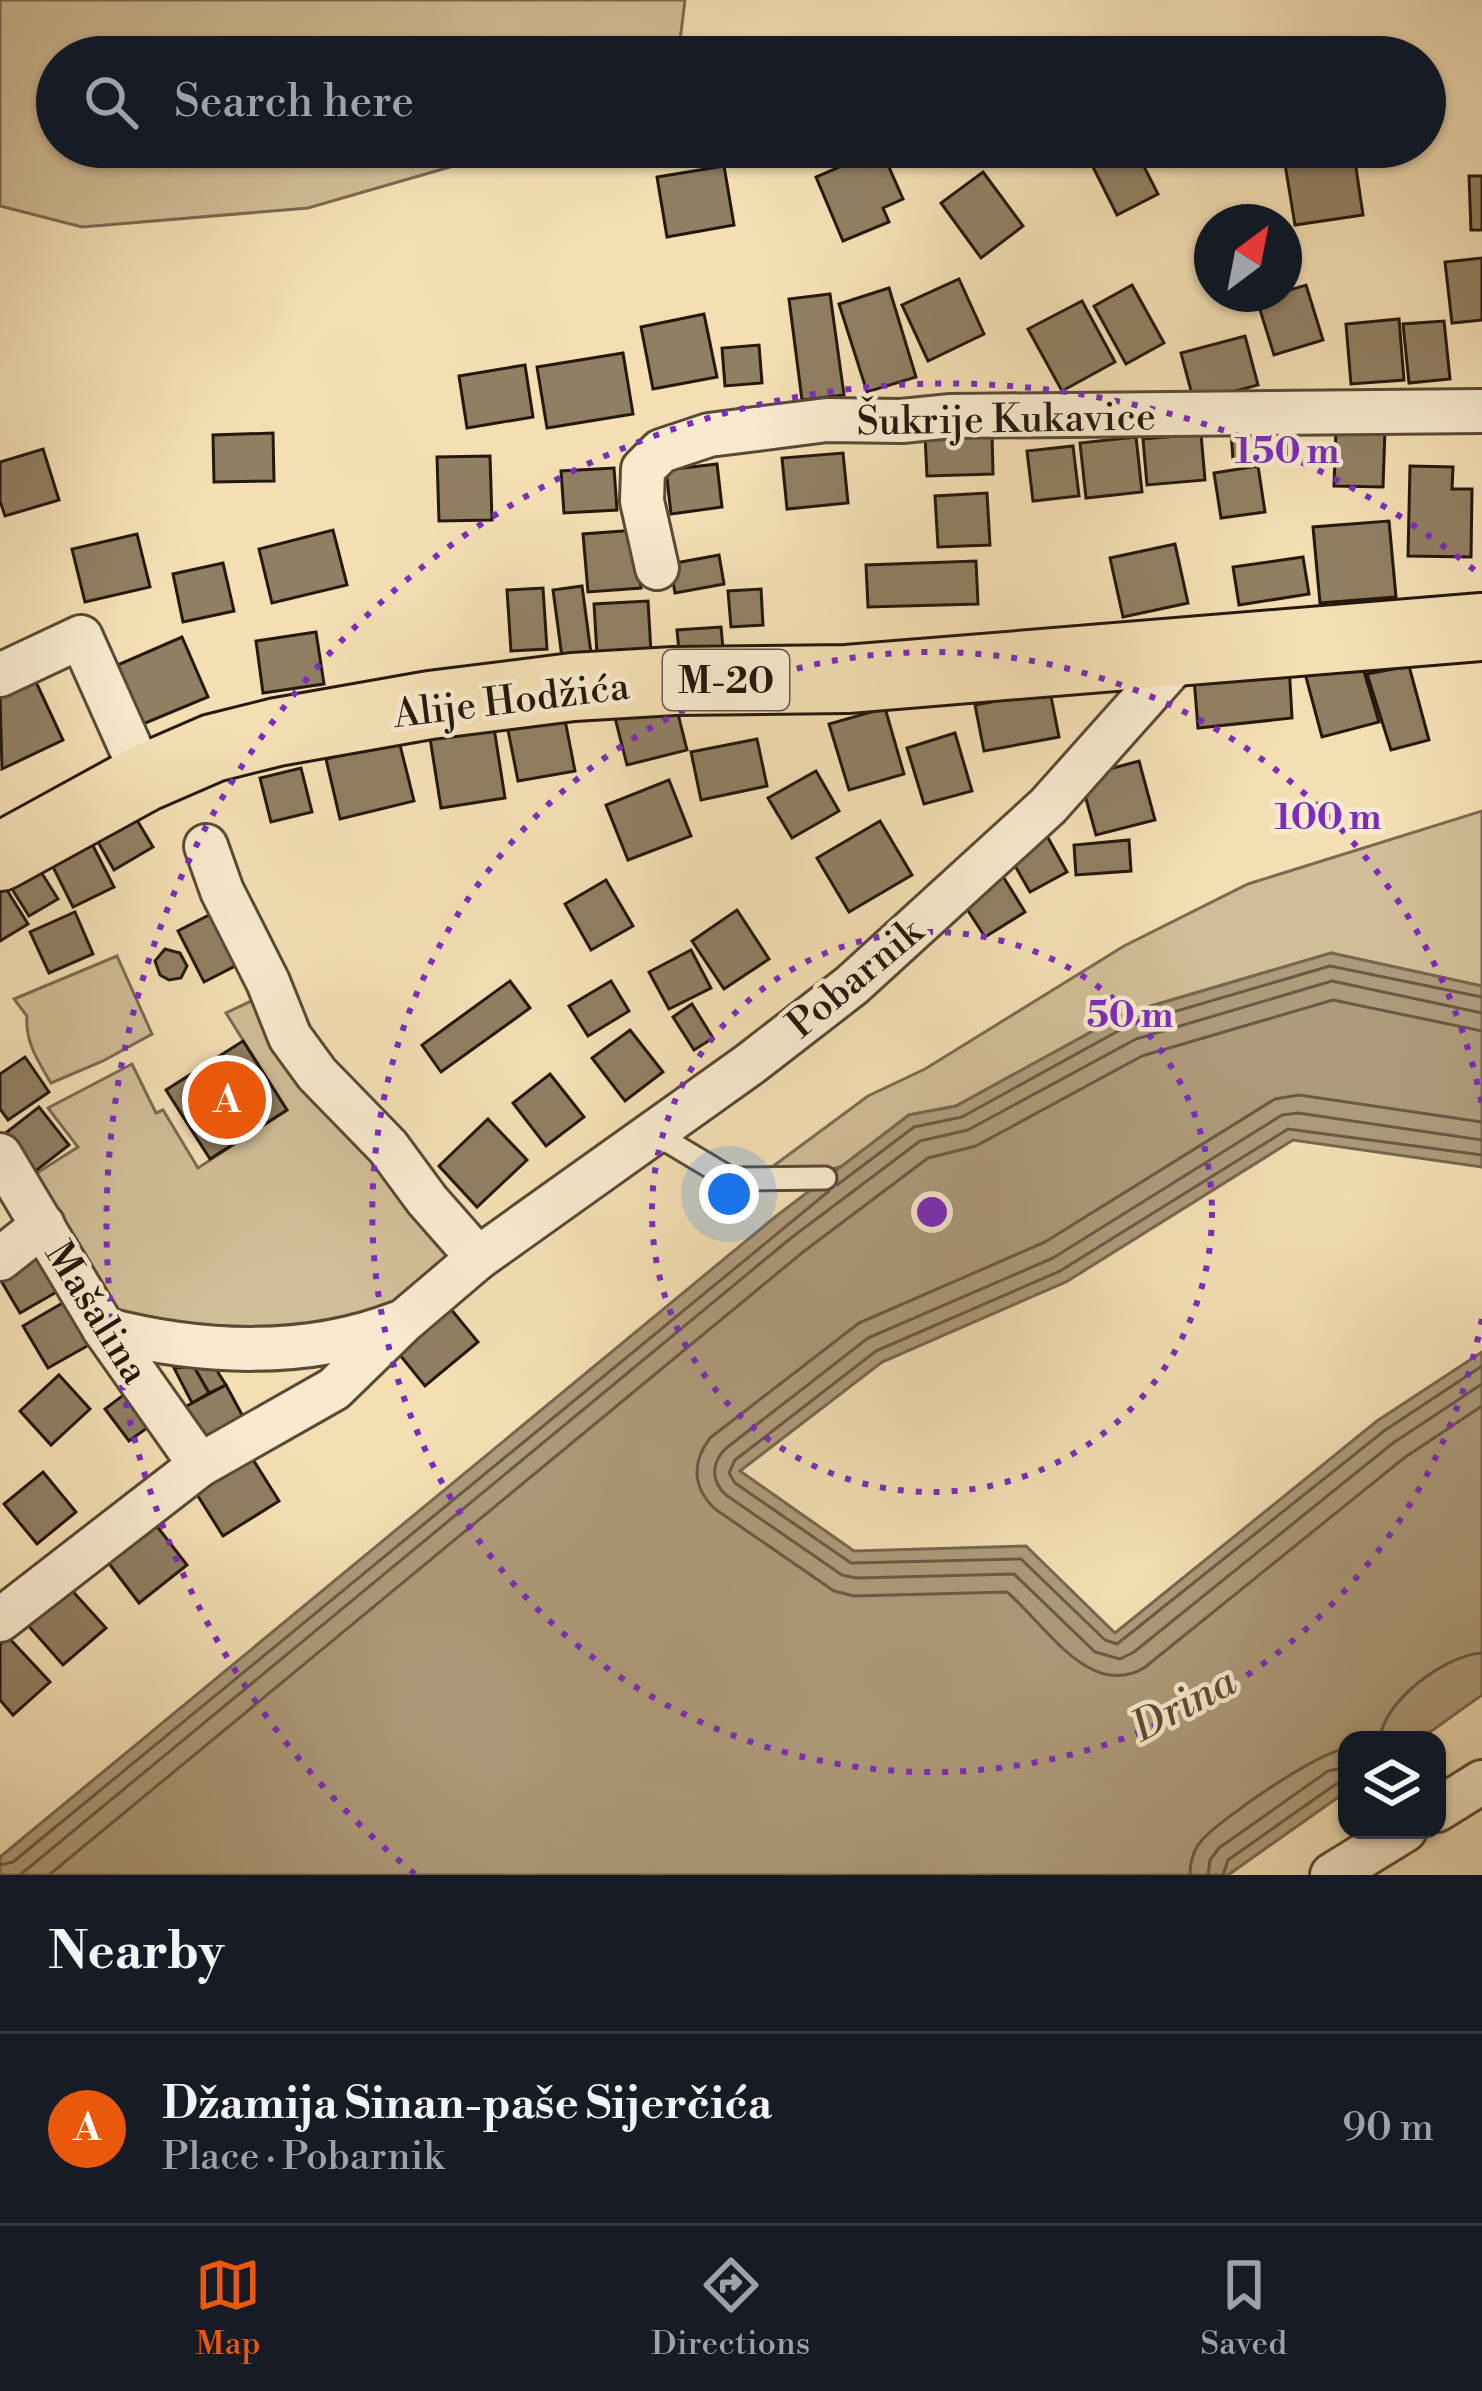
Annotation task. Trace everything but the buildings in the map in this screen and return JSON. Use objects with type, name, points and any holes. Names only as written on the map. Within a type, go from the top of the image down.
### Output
[{"type":"main road","name":"Alije Hodžića","points":[[0,857],[144,778],[213,748],[430,705],[573,687],[674,680],[847,679],[1482,627]]},
{"type":"street","name":"Šukrije Kukavice","points":[[656,568],[642,501],[643,470],[661,451],[709,435],[827,420],[1482,410]]},
{"type":"street","points":[[0,675],[81,638],[144,778]]},
{"type":"street","name":"Pobarnik","points":[[0,1620],[200,1465],[334,1389],[478,1258],[852,986],[1048,806],[1188,650]]},
{"type":"street","points":[[206,846],[290,1037],[478,1258]]},
{"type":"street","name":"Mašalina","points":[[0,1155],[104,1330],[200,1465]]},
{"type":"street","points":[[0,1259],[44,1225]]},
{"type":"street","name":"Pobarnik","points":[[104,1330],[197,1348],[250,1348],[355,1340],[404,1321]]},
{"type":"street","points":[[1446,1804],[1482,1782]]},
{"type":"street","points":[[1332,1875],[1390,1839]]},
{"type":"lane","points":[[654,1133],[731,1179],[825,1178]]},
{"type":"shaded area","points":[[0,0],[685,0],[681,36],[36,36],[36,168],[446,168],[308,208],[82,227],[0,206]]},
{"type":"shaded area","points":[[1482,811],[1482,986],[1331,953],[1124,1014],[956,1106],[909,1115],[843,1166],[808,1176],[761,1175],[868,1096],[925,1069],[1124,946],[1248,884]]},
{"type":"shaded area","points":[[117,956],[152,1034],[51,1083],[30,1043],[27,1016],[14,999]]},
{"type":"shaded area","points":[[266,994],[473,1262],[355,1340],[104,1329],[18,1185],[78,1147],[48,1108],[132,1064],[156,1113],[163,1110],[198,1168],[287,1110],[226,1013]]},
{"type":"water","name":"Drina","points":[[1331,953],[1482,986],[1482,1167],[1293,1140],[1066,1282],[882,1362],[740,1471],[854,1551],[1026,1546],[1115,1633],[1377,1421],[1482,1352],[1482,1695],[1432,1731],[1338,1731],[1338,1797],[1228,1875],[0,1875],[0,1857],[775,1217],[909,1115],[956,1106],[1124,1014]]},
{"type":"place","name":"Džamija Sinan-paše Sijerčića","points":[[227,1100]]}]
